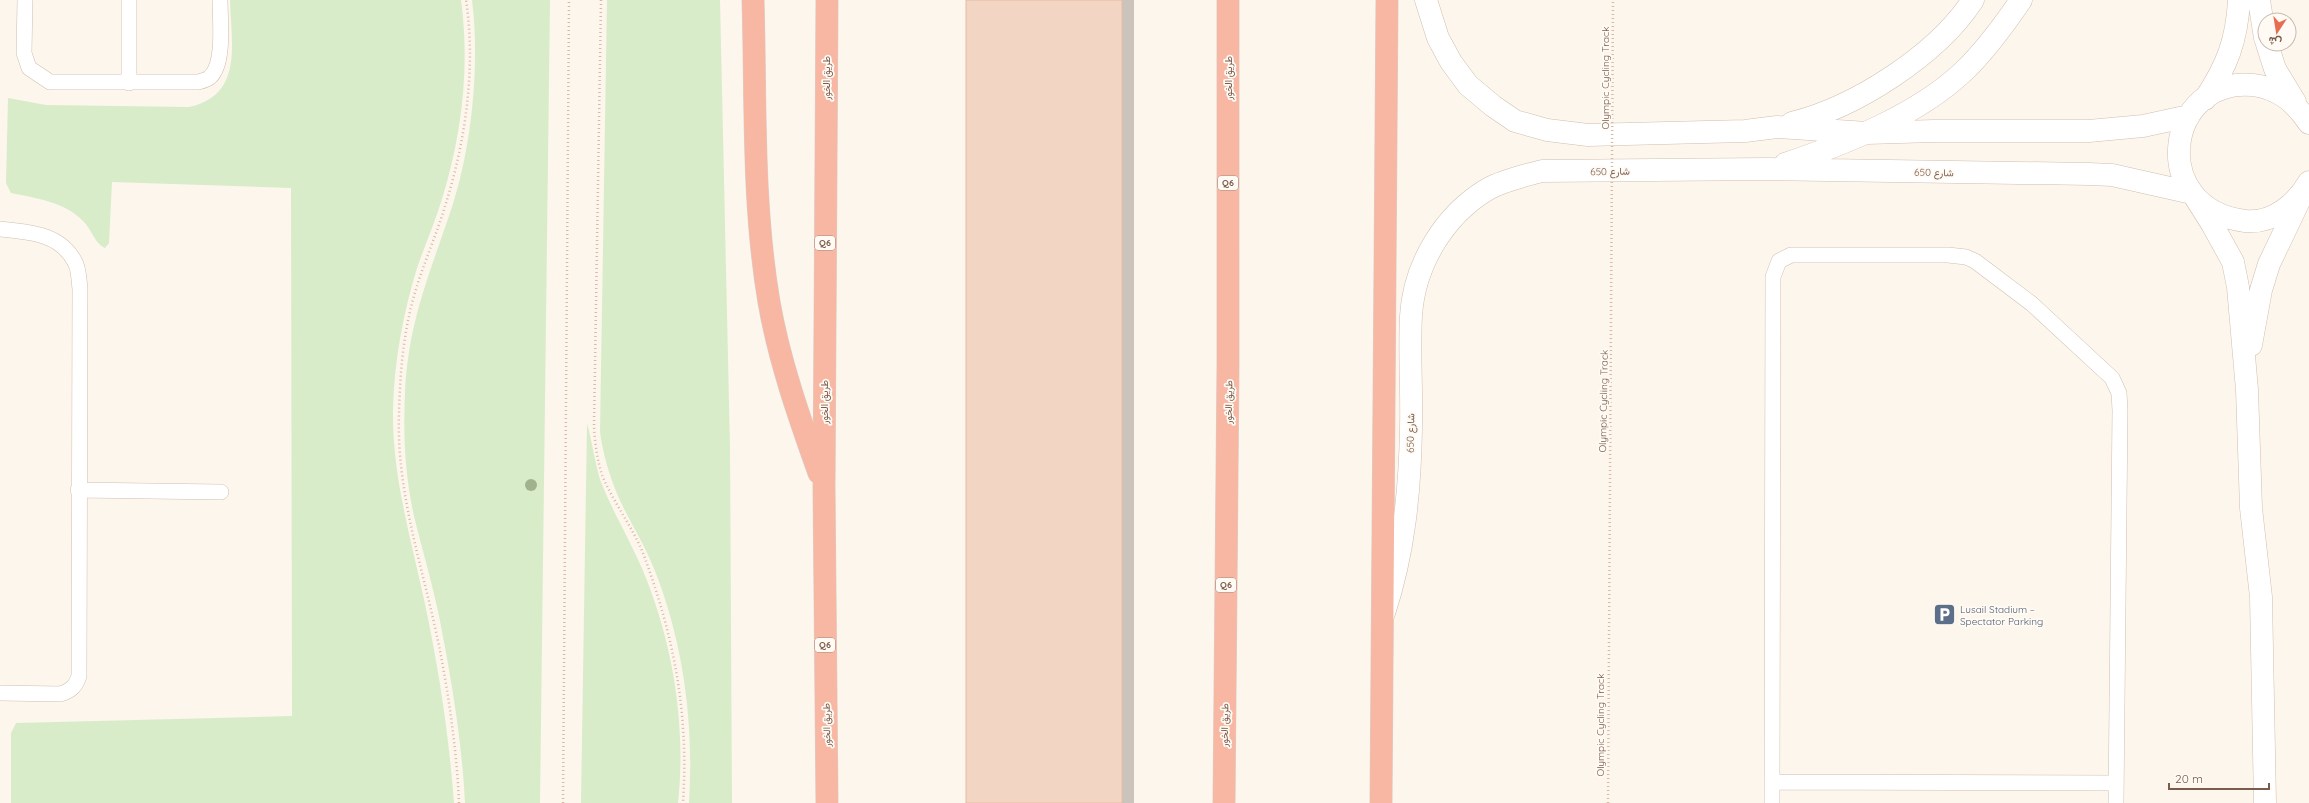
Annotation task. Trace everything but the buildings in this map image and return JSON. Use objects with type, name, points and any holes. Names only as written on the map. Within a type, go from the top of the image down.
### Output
[{"type":"highway","points":[[753,0],[758,206],[769,302],[791,396],[824,487]]},
{"type":"highway","name":"طريق الخور","points":[[827,0],[824,487],[827,803]]},
{"type":"highway","name":"طريق الخور","points":[[1224,803],[1228,374],[1228,0]]},
{"type":"highway","points":[[1381,803],[1387,0]]},
{"type":"street","points":[[1426,0],[1438,38],[1451,62],[1468,85],[1493,106],[1515,121],[1547,130],[1588,135],[1745,131],[1777,127],[1804,120],[1849,102],[1899,72],[1936,42],[1973,0]]},
{"type":"street","points":[[1767,169],[1822,152],[1867,133],[1933,96],[1964,72],[1992,41],[2021,0]]},
{"type":"street","points":[[2239,0],[2238,20],[2227,62],[2205,98],[2189,116],[2182,130],[2178,146],[2179,163],[2183,179],[2212,224],[2232,262],[2238,287],[2247,390],[2251,508],[2261,598],[2265,803]]},
{"type":"street","points":[[2259,0],[2261,12]]},
{"type":"street","points":[[2270,52],[2276,69],[2303,114]]},
{"type":"street","points":[[2205,98],[2223,89],[2242,84],[2263,86],[2282,94],[2303,114]]},
{"type":"street","points":[[1777,127],[1867,133],[1934,131],[2089,131],[2143,126],[2189,116]]},
{"type":"street","name":"شارع 650","points":[[1382,617],[1394,582],[1408,495],[1411,428],[1411,314],[1417,282],[1432,246],[1450,219],[1466,204],[1489,189],[1512,179],[1542,171],[1767,169],[2112,175],[2193,195]]},
{"type":"street","points":[[2193,195],[2210,210],[2228,219],[2248,221],[2268,218],[2286,209],[2305,189]]},
{"type":"street","points":[[2247,390],[2251,345],[2261,290],[2268,264],[2305,189]]},
{"type":"lane","points":[[25,0],[24,53],[29,68],[39,76],[50,82],[129,83],[198,82],[209,78],[217,68],[219,57],[220,0]]},
{"type":"lane","points":[[129,0],[129,83]]},
{"type":"lane","points":[[0,229],[34,232],[61,243],[76,263],[80,289],[78,490],[79,676],[76,684],[70,691],[60,694],[0,693]]},
{"type":"lane","points":[[1772,803],[1774,270],[1782,258],[1791,255],[1948,255],[1966,257],[1975,262],[2032,304],[2109,375],[2118,393],[2120,410],[2116,803]]},
{"type":"lane","points":[[78,490],[221,492]]},
{"type":"lane","points":[[1772,782],[2116,782]]},
{"type":"path","points":[[459,803],[441,656],[404,485],[398,417],[402,360],[413,298],[446,203],[465,115],[469,83],[469,47],[466,0]]},
{"type":"path","points":[[563,803],[569,0]]},
{"type":"path","points":[[601,0],[594,427],[596,449],[602,474],[642,551],[660,602],[675,660],[684,723],[685,760],[683,803]]},
{"type":"path","name":"Olympic Cycling Track","points":[[1608,803],[1613,0]]},
{"type":"green space","points":[[230,0],[461,0],[465,50],[464,75],[455,150],[442,199],[417,268],[407,303],[397,356],[393,410],[399,483],[435,654],[446,728],[454,803],[11,803],[11,733],[16,723],[292,716],[291,188],[112,182],[109,243],[105,248],[98,243],[86,224],[68,209],[49,202],[11,193],[6,183],[8,98],[46,105],[189,107],[207,101],[219,91],[226,79],[230,65],[232,33]]},
{"type":"green space","points":[[472,0],[550,0],[540,803],[465,803],[459,733],[448,662],[436,603],[414,516],[407,471],[404,409],[407,367],[415,320],[459,183],[469,132],[475,51]]},
{"type":"green space","points":[[607,0],[720,0],[730,448],[732,803],[689,803],[690,744],[685,686],[680,656],[665,599],[655,571],[642,542],[622,505],[607,464],[601,440]]},
{"type":"green space","points":[[587,424],[601,482],[646,578],[656,605],[671,660],[679,717],[680,774],[678,803],[581,803]]},
{"type":"place","name":"Lusail Stadium – Spectator Parking","points":[[1945,615]]}]
